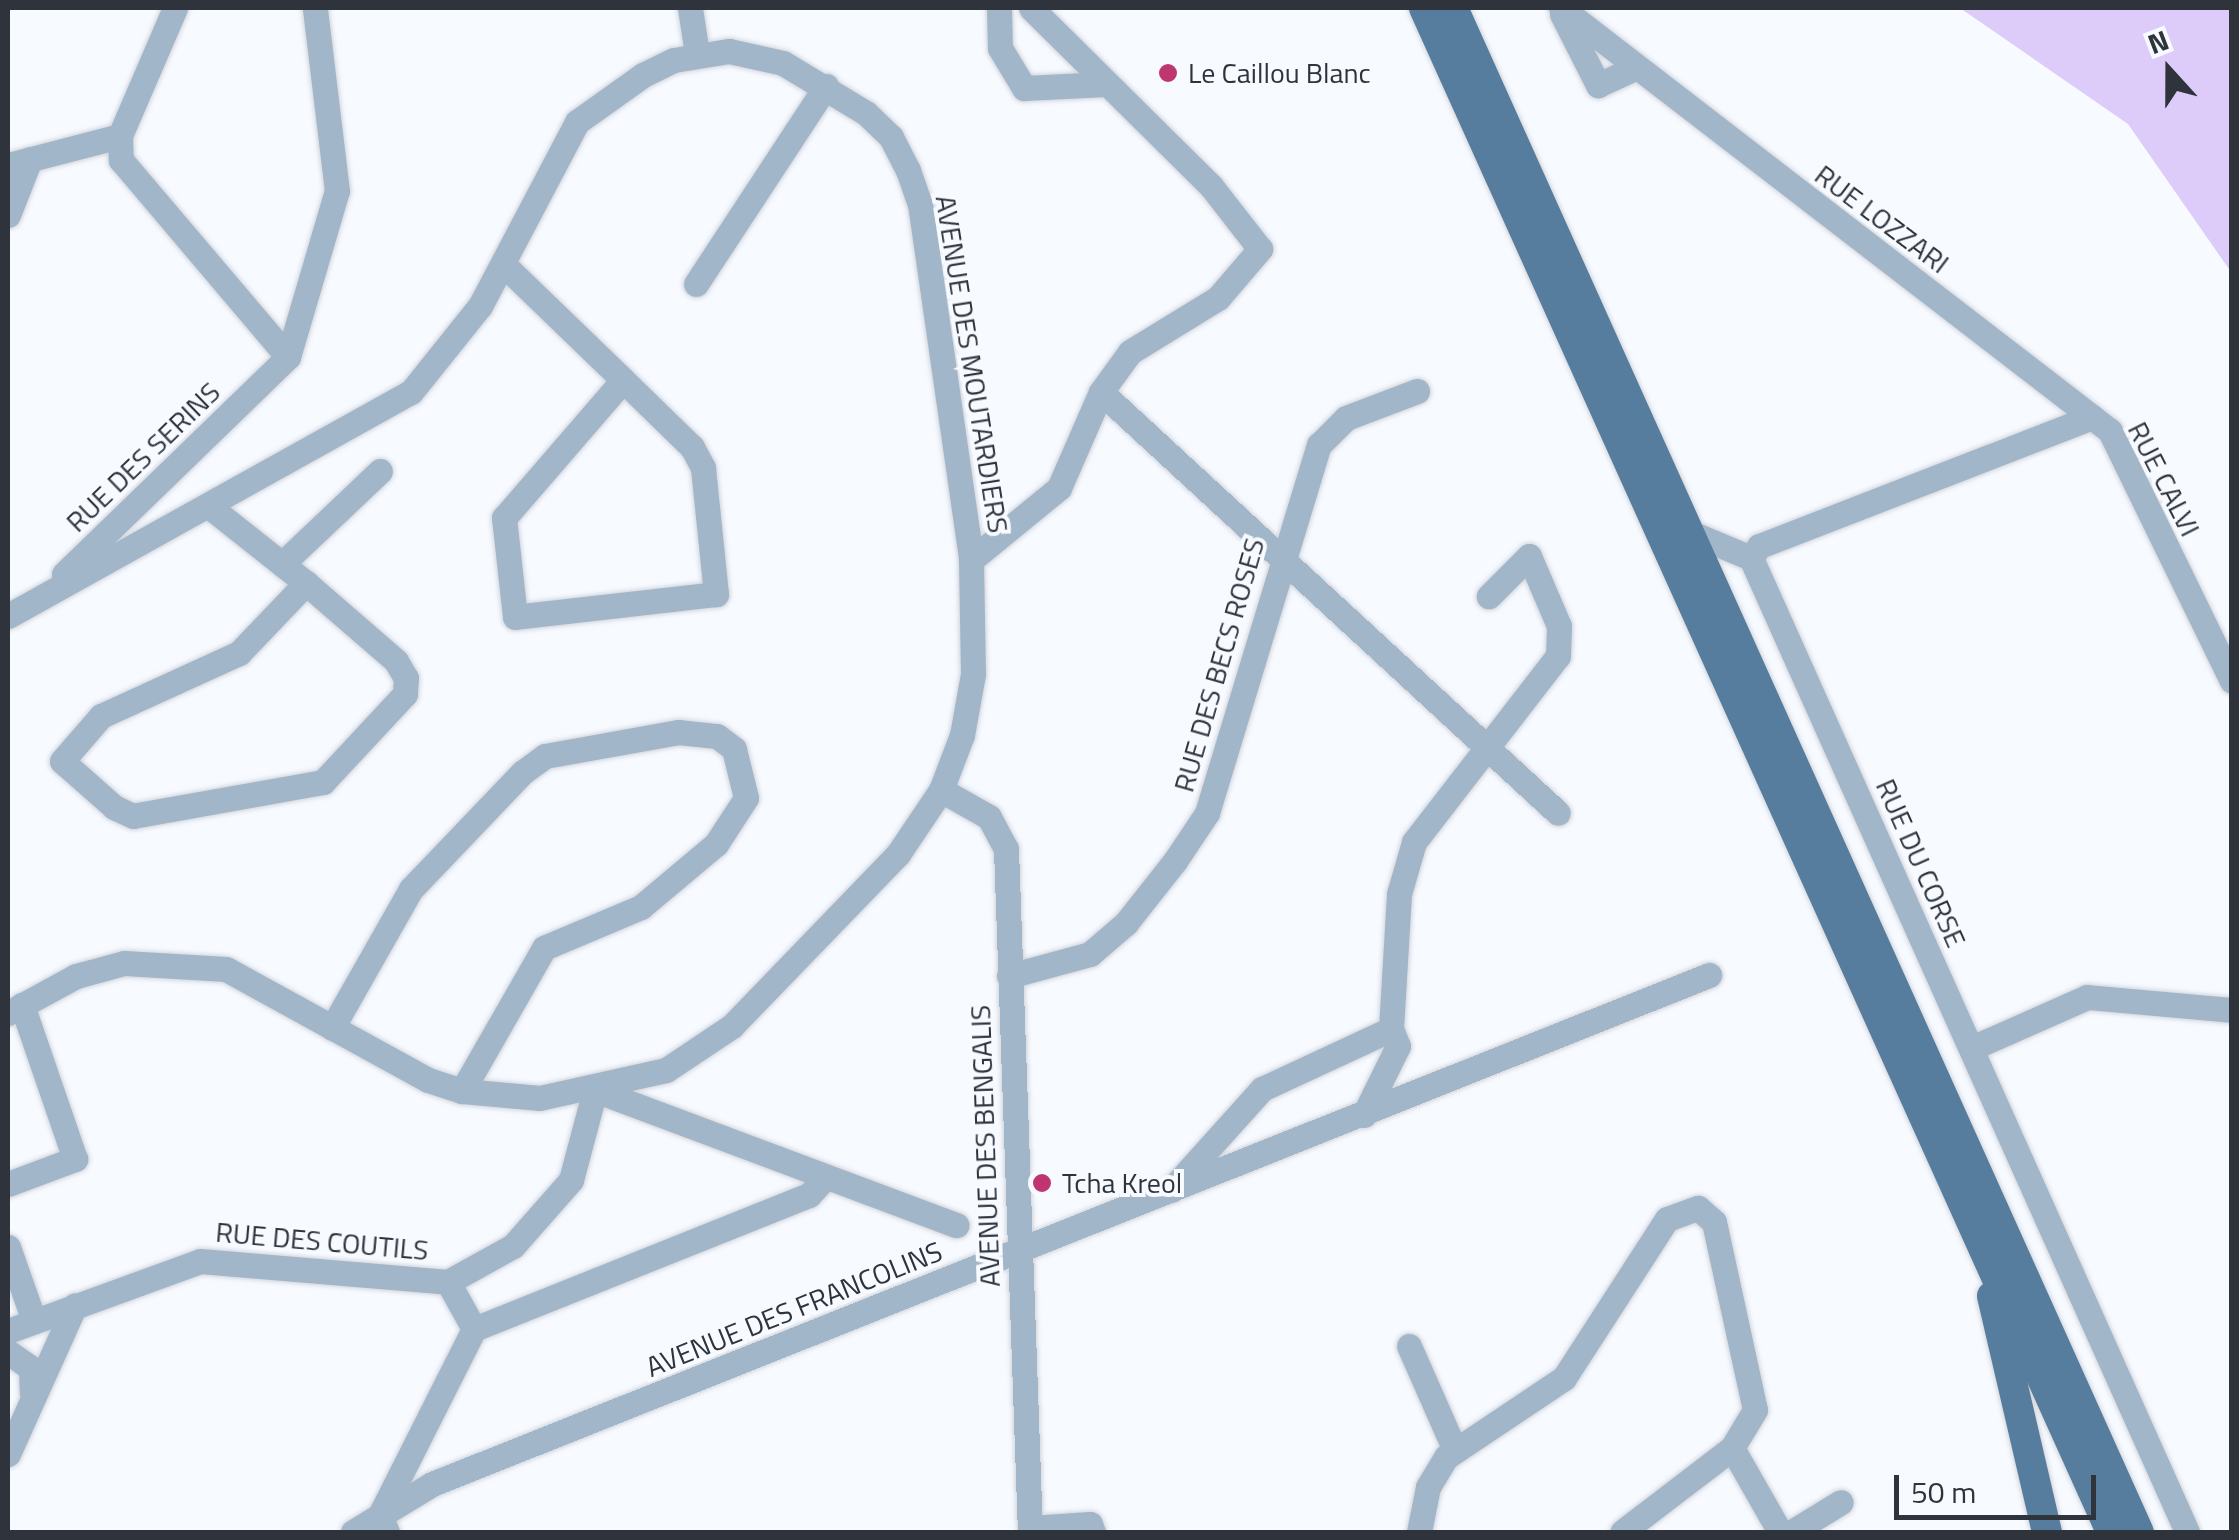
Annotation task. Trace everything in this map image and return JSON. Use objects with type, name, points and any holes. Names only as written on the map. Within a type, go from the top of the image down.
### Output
[{"type":"main road","points":[[1424,8],[2111,1532]]},
{"type":"main road","points":[[1453,8],[2139,1532]]},
{"type":"main road","points":[[1986,1258],[1998,1335],[2038,1476],[2047,1532]]},
{"type":"street","points":[[174,8],[120,136],[121,160],[288,358]]},
{"type":"street","name":"RUE DES SERINS","points":[[39,598],[288,358],[337,192],[315,8]]},
{"type":"street","points":[[690,8],[698,54]]},
{"type":"street","points":[[999,8],[1000,48],[1024,88],[1107,84]]},
{"type":"street","points":[[971,560],[1059,488],[1101,392],[1130,352],[1218,298],[1260,249],[1211,186],[1031,8]]},
{"type":"street","name":"RUE LOZZARI","points":[[1560,8],[1598,85],[1635,68]]},
{"type":"street","name":"RUE LOZZARI","points":[[1560,8],[2092,417]]},
{"type":"street","name":"AVENUE DES MOUTARDIERS","points":[[8,616],[210,507],[410,392],[452,344],[504,265],[577,122],[623,85],[698,54],[754,54],[826,86],[890,137],[920,204],[971,560],[972,674],[962,735],[941,790],[898,854],[732,1026],[666,1070],[595,1090],[540,1098],[462,1090],[428,1080],[226,969],[175,962],[124,962],[76,976],[15,1009]]},
{"type":"street","points":[[696,284],[826,86]]},
{"type":"street","points":[[8,216],[19,162],[120,136]]},
{"type":"street","points":[[504,265],[623,380],[692,447],[703,468],[716,594],[515,617],[504,518],[623,380]]},
{"type":"street","name":"RUE DES BECS ROSES","points":[[1010,976],[1090,954],[1126,923],[1207,814],[1281,557],[1320,445],[1346,418],[1416,391]]},
{"type":"street","points":[[1101,392],[1558,813]]},
{"type":"street","points":[[1690,532],[1752,558],[1759,546],[2092,417]]},
{"type":"street","name":"RUE CALVI","points":[[2092,417],[2110,431],[2232,681]]},
{"type":"street","points":[[282,564],[380,471]]},
{"type":"street","points":[[210,507],[306,583],[406,678],[405,694],[322,782],[132,816],[62,761],[101,716],[240,654],[306,583]]},
{"type":"street","points":[[1364,1114],[1398,1046],[1391,1029],[1399,894],[1407,860],[1428,817],[1558,656],[1559,626],[1529,556],[1489,596]]},
{"type":"street","name":"RUE DU CORSE","points":[[1752,558],[2188,1530]]},
{"type":"street","points":[[332,1028],[411,890],[523,772],[545,756],[678,732],[717,736],[734,749],[746,798],[716,844],[641,906],[544,948],[462,1090]]},
{"type":"street","name":"AVENUE DES BENGALIS","points":[[941,790],[1000,829],[1010,976],[1030,1530]]},
{"type":"street","name":"AVENUE DES FRANCOLINS","points":[[353,1532],[383,1524],[432,1484],[1168,1194],[1709,975]]},
{"type":"street","points":[[1972,1048],[2087,997],[2232,1010]]},
{"type":"street","points":[[8,1184],[75,1159],[15,1009]]},
{"type":"street","points":[[1168,1194],[1262,1089],[1391,1029]]},
{"type":"street","name":"AVENUE DES MOUTARDIERS","points":[[595,1090],[826,1178]]},
{"type":"street","name":"RUE DES COUTILS","points":[[8,1331],[200,1261],[448,1282],[513,1246],[572,1180],[595,1090]]},
{"type":"street","points":[[383,1524],[474,1329],[809,1195],[826,1178]]},
{"type":"street","name":"AVENUE DES FRANCOLINS","points":[[826,1178],[957,1225]]},
{"type":"street","points":[[1419,1532],[1428,1487],[1454,1448],[1564,1378],[1667,1219],[1690,1206],[1714,1222],[1754,1393],[1751,1423],[1732,1448],[1622,1532]]},
{"type":"street","points":[[8,1246],[34,1321]]},
{"type":"street","points":[[448,1282],[474,1329]]},
{"type":"street","points":[[8,1454],[75,1304]]},
{"type":"street","points":[[1410,1346],[1454,1448]]},
{"type":"street","points":[[8,1352],[31,1368],[28,1406]]},
{"type":"street","points":[[1732,1448],[1780,1532]]},
{"type":"street","points":[[1792,1532],[1840,1502]]},
{"type":"street","points":[[1030,1530],[1090,1524],[1092,1532]]},
{"type":"shaded area","points":[[1960,8],[2231,8],[2231,272],[2128,124]]},
{"type":"place","name":"Le Caillou Blanc","points":[[1168,73]]},
{"type":"place","name":"Tcha Kreol","points":[[1042,1183]]}]
